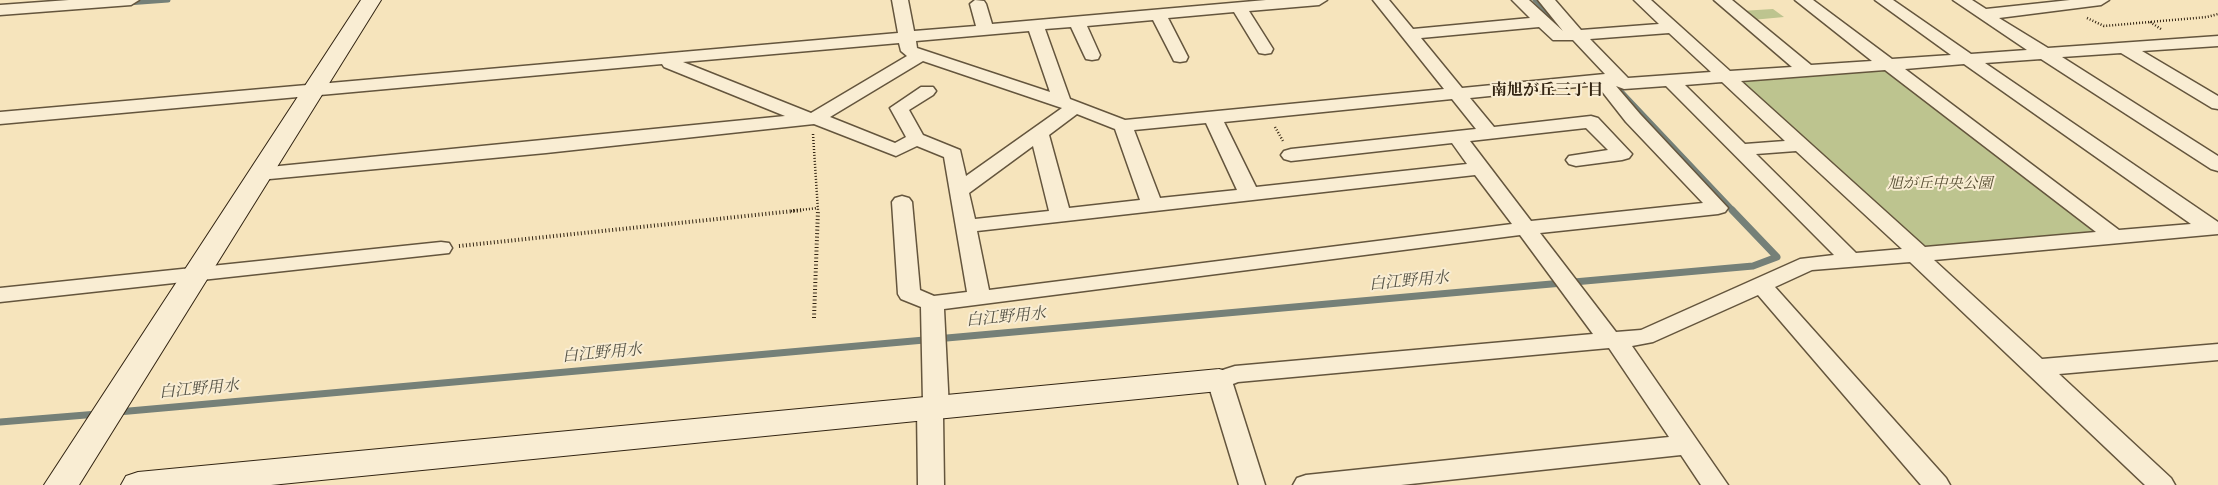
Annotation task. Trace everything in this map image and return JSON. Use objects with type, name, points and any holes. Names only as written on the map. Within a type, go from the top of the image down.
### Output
[{"type":"street","points":[[0,10],[131,0]]},
{"type":"street","points":[[61,485],[371,0]]},
{"type":"street","points":[[900,0],[908,51],[1068,104],[1122,126],[1609,78],[1624,84],[2123,47],[2214,43]]},
{"type":"street","points":[[0,118],[1319,0]]},
{"type":"street","points":[[1381,0],[1489,133]]},
{"type":"street","points":[[1520,0],[1559,36],[1674,28]]},
{"type":"street","points":[[902,202],[909,294],[932,303],[1528,228],[1718,208],[1633,118],[1609,78],[1577,34],[1545,1],[1547,0]]},
{"type":"street","points":[[1642,0],[1727,76],[1798,145],[1918,255],[2162,485]]},
{"type":"street","points":[[1722,0],[1806,70]]},
{"type":"street","points":[[1803,0],[2115,237]]},
{"type":"street","points":[[1883,0],[2215,229]]},
{"type":"street","points":[[1961,0],[2218,165]]},
{"type":"street","points":[[1983,14],[2064,6],[2101,0]]},
{"type":"street","points":[[978,4],[985,30]]},
{"type":"street","points":[[1239,7],[1265,48]]},
{"type":"street","points":[[1158,14],[1180,57]]},
{"type":"street","points":[[1077,22],[1092,54]]},
{"type":"street","points":[[1409,34],[1543,22]]},
{"type":"street","points":[[1035,25],[1068,104]]},
{"type":"street","points":[[2123,47],[2218,104]]},
{"type":"street","points":[[259,174],[546,148],[813,118],[921,55]]},
{"type":"street","points":[[668,58],[670,63],[896,150],[916,139]]},
{"type":"street","points":[[1671,81],[1852,261]]},
{"type":"street","points":[[927,91],[899,108],[916,139],[953,154],[979,298]]},
{"type":"street","points":[[959,191],[1039,133],[1068,104]]},
{"type":"street","points":[[1212,117],[1249,194]]},
{"type":"street","points":[[1291,155],[1591,122],[1622,154],[1576,160]]},
{"type":"street","points":[[1122,126],[1152,205]]},
{"type":"street","points":[[1039,133],[1060,214]]},
{"type":"street","points":[[1457,137],[1613,340],[1715,485]]},
{"type":"street","points":[[1740,150],[1798,145]]},
{"type":"street","points":[[966,226],[1482,168]]},
{"type":"street","points":[[138,485],[251,480],[1220,380],[1235,374],[1645,337],[1808,264],[2215,229]]},
{"type":"street","points":[[0,295],[441,248]]},
{"type":"street","points":[[1761,285],[1937,485]]},
{"type":"street","points":[[931,485],[935,340],[932,303]]},
{"type":"street","points":[[2037,368],[2218,352]]},
{"type":"street","points":[[1220,380],[1252,485]]},
{"type":"street","points":[[1306,485],[1687,445]]},
{"type":"path","points":[[2064,6],[2104,26],[2207,17],[2218,14]]},
{"type":"path","points":[[1266,112],[1291,155]]},
{"type":"path","points":[[813,118],[818,208],[814,318]]},
{"type":"path","points":[[441,248],[818,208]]},
{"type":"green space","points":[[1773,9],[1784,17],[1752,20],[1741,11]]},
{"type":"green space","name":"旭が丘中央公園","points":[[1880,68],[1889,70],[2095,228],[2093,235],[1927,249],[1738,82],[1744,78]]},
{"type":"waterway","points":[[127,3],[168,0]]},
{"type":"waterway","name":"白江野用水","points":[[1535,0],[1559,24]]},
{"type":"waterway","name":"白江野用水","points":[[1615,85],[1734,211]]},
{"type":"waterway","name":"白江野用水","points":[[118,412],[1753,266],[1777,257],[1732,210]]},
{"type":"waterway","name":"白江野用水","points":[[0,422],[98,414]]},
{"type":"district","name":"南旭が丘三丁目","points":[[1547,92]]}]
